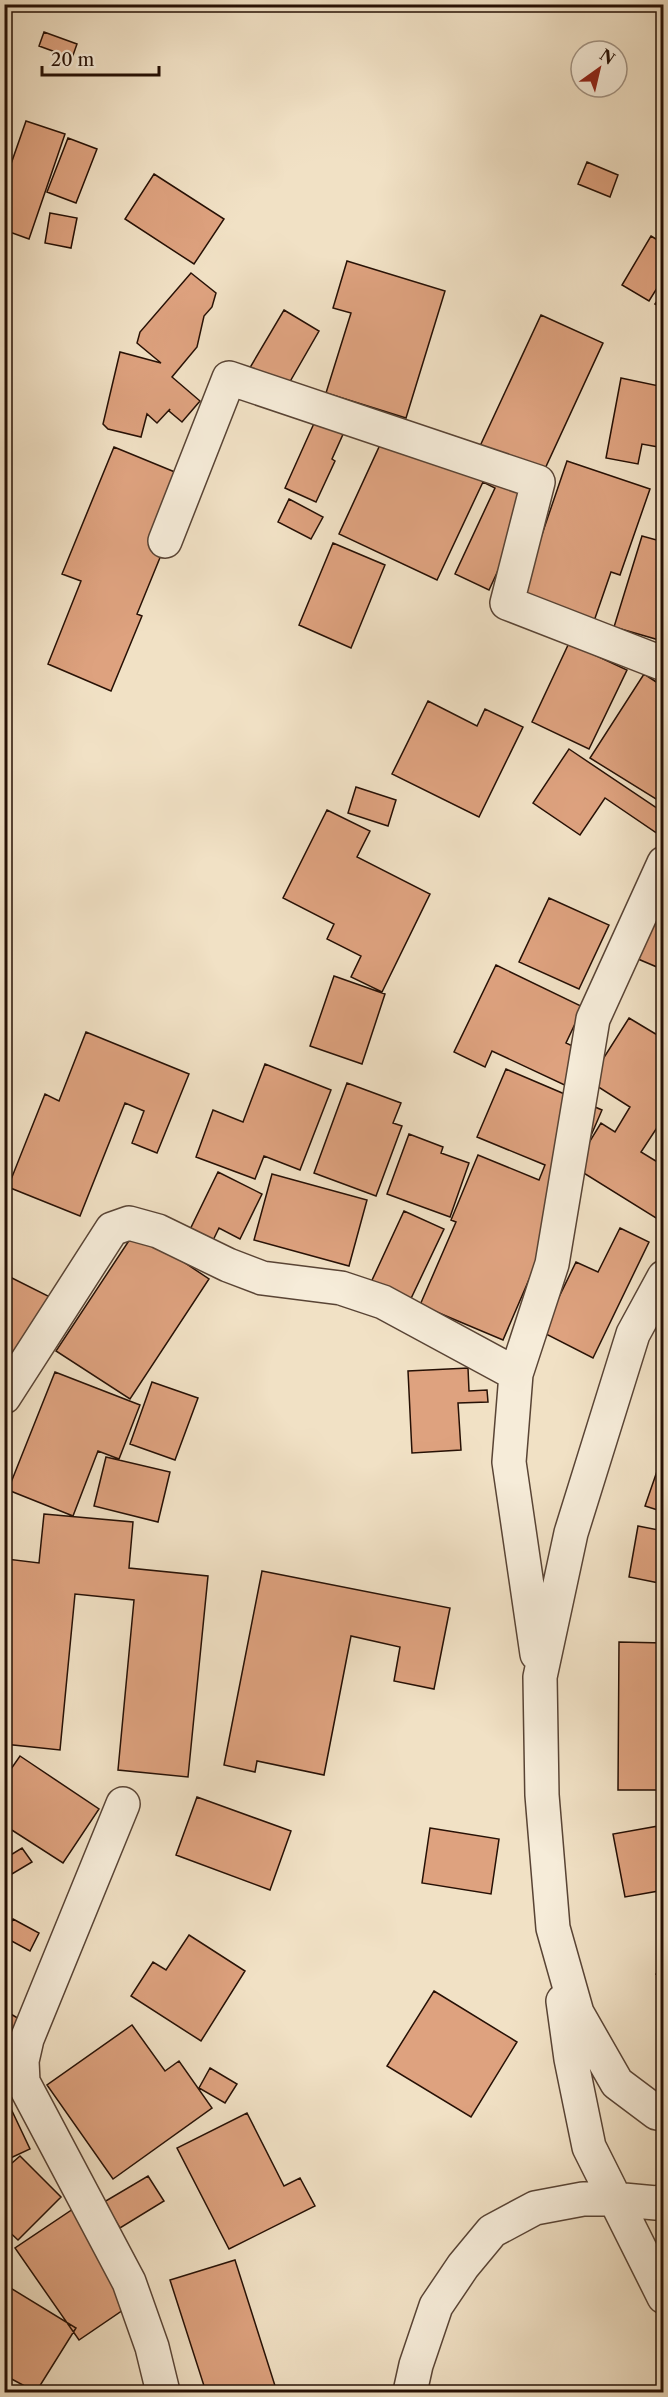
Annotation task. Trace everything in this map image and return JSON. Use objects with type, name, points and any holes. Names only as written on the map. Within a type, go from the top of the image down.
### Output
[{"type":"street","points":[[165,541],[229,378],[538,483],[507,603],[663,664]]},
{"type":"street","points":[[663,863],[593,1019],[552,1264],[516,1374],[509,1462],[540,1677],[542,1795],[553,1928],[571,2059],[589,2147],[663,2297]]},
{"type":"street","points":[[4,1397],[112,1229],[129,1224],[158,1231],[228,1265],[262,1278],[341,1288],[383,1302],[516,1374]]},
{"type":"street","points":[[540,1677],[571,1533],[633,1334],[663,1277]]},
{"type":"street","points":[[123,1804],[27,2039],[22,2061],[23,2082],[129,2282],[152,2347],[163,2392]]},
{"type":"street","points":[[553,1928],[577,2013],[617,2083],[657,2113],[663,2114]]},
{"type":"street","points":[[410,2392],[416,2365],[436,2306],[463,2266],[492,2231],[535,2208],[583,2199],[656,2203],[663,2201]]},
{"type":"building","points":[[44,32],[77,44],[72,58],[39,46]]},
{"type":"building","points":[[26,121],[65,134],[29,239],[4,230],[4,184]]},
{"type":"building","points":[[68,138],[97,149],[76,203],[47,192]]},
{"type":"building","points":[[587,162],[618,175],[610,197],[578,184]]},
{"type":"building","points":[[154,174],[224,219],[194,264],[125,219]]},
{"type":"building","points":[[50,213],[77,218],[71,248],[45,243]]},
{"type":"building","points":[[651,236],[664,244],[664,277],[649,301],[622,285]]},
{"type":"building","points":[[347,261],[445,291],[406,418],[326,393],[351,313],[333,308]]},
{"type":"building","points":[[191,273],[216,293],[212,307],[204,316],[197,347],[172,377],[200,401],[182,422],[169,411],[170,409],[157,423],[147,414],[141,437],[108,429],[103,424],[120,352],[161,363],[137,343],[140,332]]},
{"type":"building","points":[[664,291],[664,309],[655,304]]},
{"type":"building","points":[[284,310],[319,331],[284,392],[248,371]]},
{"type":"building","points":[[541,315],[603,343],[489,590],[455,574],[495,488],[483,482],[437,580],[339,534],[385,434],[473,461]]},
{"type":"building","points":[[621,378],[664,387],[664,448],[642,444],[638,464],[606,458]]},
{"type":"building","points":[[320,410],[348,423],[332,459],[335,461],[316,502],[285,488]]},
{"type":"building","points":[[114,447],[187,477],[168,538],[137,614],[142,616],[111,691],[48,664],[81,581],[62,574]]},
{"type":"building","points":[[567,461],[650,489],[620,575],[611,572],[593,624],[520,599]]},
{"type":"building","points":[[289,499],[323,517],[311,539],[278,522]]},
{"type":"building","points":[[642,536],[664,542],[664,625],[659,640],[614,627]]},
{"type":"building","points":[[333,543],[385,565],[351,648],[299,625]]},
{"type":"building","points":[[569,643],[627,670],[589,749],[532,722]]},
{"type":"building","points":[[644,674],[664,687],[664,804],[590,758]]},
{"type":"building","points":[[428,701],[477,726],[485,709],[523,727],[479,817],[392,774]]},
{"type":"building","points":[[569,749],[664,813],[664,838],[605,798],[580,835],[533,803]]},
{"type":"building","points":[[356,787],[396,800],[388,826],[348,813]]},
{"type":"building","points":[[327,810],[370,831],[357,857],[430,894],[382,992],[351,977],[361,956],[327,939],[334,924],[283,898]]},
{"type":"building","points":[[664,885],[664,970],[631,956]]},
{"type":"building","points":[[549,898],[609,925],[579,989],[519,962]]},
{"type":"building","points":[[496,965],[583,1007],[566,1043],[587,1053],[571,1088],[492,1051],[485,1067],[454,1052]]},
{"type":"building","points":[[334,976],[385,994],[362,1064],[310,1046]]},
{"type":"building","points":[[629,1018],[664,1039],[664,1117],[641,1152],[664,1166],[664,1223],[574,1167],[601,1123],[615,1132],[630,1107],[589,1081]]},
{"type":"building","points":[[86,1032],[189,1074],[157,1153],[132,1143],[144,1111],[125,1103],[80,1216],[8,1187],[45,1094],[59,1101]]},
{"type":"building","points":[[265,1064],[331,1090],[300,1170],[264,1156],[255,1179],[196,1157],[213,1110],[243,1122]]},
{"type":"building","points":[[506,1069],[602,1110],[503,1340],[420,1305],[456,1222],[451,1220],[478,1155],[539,1180],[545,1165],[477,1137]]},
{"type":"building","points":[[347,1083],[401,1103],[393,1123],[402,1126],[376,1196],[314,1173]]},
{"type":"building","points":[[409,1134],[443,1147],[441,1153],[469,1163],[450,1217],[387,1194]]},
{"type":"building","points":[[218,1172],[262,1194],[240,1239],[219,1228],[205,1257],[182,1246]]},
{"type":"building","points":[[272,1174],[367,1200],[349,1266],[254,1240]]},
{"type":"building","points":[[404,1211],[444,1229],[406,1309],[367,1291]]},
{"type":"building","points":[[620,1228],[649,1242],[593,1358],[542,1332],[576,1262],[598,1272]]},
{"type":"building","points":[[136,1230],[209,1279],[130,1399],[56,1351]]},
{"type":"building","points":[[4,1274],[50,1297],[4,1387]]},
{"type":"building","points":[[468,1368],[469,1391],[487,1390],[488,1402],[458,1403],[461,1450],[412,1453],[408,1371]]},
{"type":"building","points":[[55,1372],[140,1405],[119,1459],[98,1451],[73,1516],[8,1490]]},
{"type":"building","points":[[152,1382],[198,1398],[175,1460],[130,1444]]},
{"type":"building","points":[[664,1451],[664,1512],[645,1506]]},
{"type":"building","points":[[106,1457],[170,1472],[158,1522],[94,1506]]},
{"type":"building","points":[[44,1514],[133,1522],[129,1568],[208,1576],[188,1777],[118,1770],[134,1600],[75,1594],[60,1750],[4,1744],[4,1581],[7,1559],[39,1563]]},
{"type":"building","points":[[638,1526],[664,1531],[664,1584],[629,1577]]},
{"type":"building","points":[[262,1571],[450,1608],[434,1689],[394,1681],[400,1647],[351,1636],[324,1775],[257,1761],[255,1772],[224,1765]]},
{"type":"building","points":[[619,1642],[664,1643],[664,1790],[618,1790]]},
{"type":"building","points":[[20,1756],[99,1809],[63,1863],[4,1825],[4,1779]]},
{"type":"building","points":[[197,1797],[291,1831],[270,1890],[176,1855]]},
{"type":"building","points":[[664,1825],[664,1890],[625,1897],[613,1834]]},
{"type":"building","points":[[430,1828],[499,1839],[491,1894],[422,1883]]},
{"type":"building","points":[[22,1848],[32,1862],[12,1874],[4,1859]]},
{"type":"building","points":[[13,1919],[39,1933],[30,1951],[4,1937]]},
{"type":"building","points":[[189,1935],[245,1971],[201,2041],[131,1996],[153,1962],[166,1970]]},
{"type":"building","points":[[664,1964],[664,1980],[656,1974]]},
{"type":"building","points":[[434,1991],[517,2042],[471,2117],[387,2066]]},
{"type":"building","points":[[4,2010],[21,2020],[10,2038],[4,2035]]},
{"type":"building","points":[[132,2025],[165,2071],[179,2061],[212,2108],[113,2179],[47,2085]]},
{"type":"building","points":[[210,2068],[237,2084],[225,2103],[199,2088]]},
{"type":"building","points":[[4,2094],[30,2149],[4,2161]]},
{"type":"building","points":[[247,2113],[284,2186],[300,2178],[315,2206],[229,2249],[177,2148]]},
{"type":"building","points":[[20,2156],[61,2197],[18,2240],[4,2227],[4,2170]]},
{"type":"building","points":[[148,2176],[164,2201],[120,2228],[104,2202]]},
{"type":"building","points":[[82,2203],[145,2295],[79,2340],[15,2248]]},
{"type":"building","points":[[235,2260],[277,2392],[206,2392],[170,2280]]},
{"type":"building","points":[[4,2284],[76,2328],[36,2392],[4,2375]]}]
